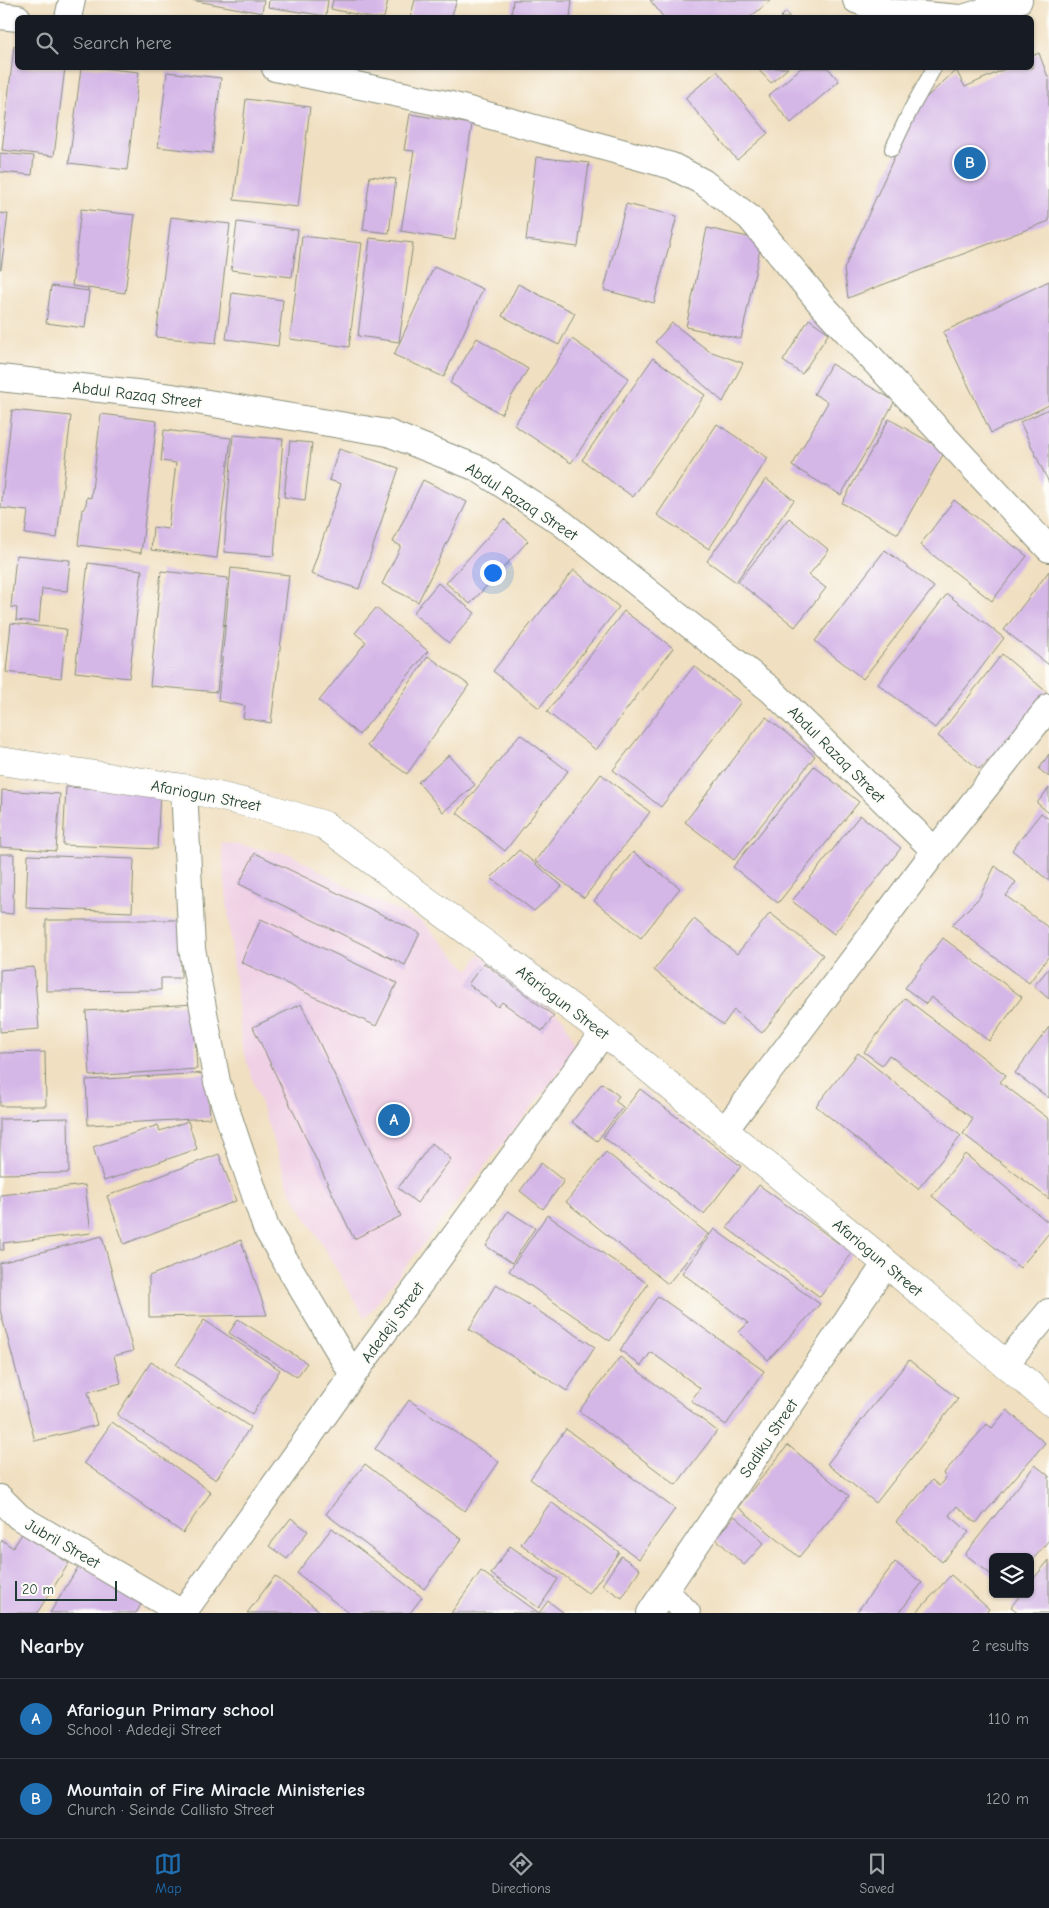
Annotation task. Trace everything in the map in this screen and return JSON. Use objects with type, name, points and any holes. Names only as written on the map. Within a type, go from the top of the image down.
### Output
[{"type":"street","points":[[69,15],[72,0]]},
{"type":"street","points":[[856,0],[889,12],[972,11],[1019,0]]},
{"type":"street","points":[[0,16],[15,18]]},
{"type":"street","points":[[285,70],[451,104],[672,166],[702,182],[750,218],[822,305],[1049,549]]},
{"type":"street","name":"Abdul Razaq Street","points":[[0,378],[172,397],[388,433],[477,468],[562,523],[772,690],[936,851]]},
{"type":"street","points":[[725,1130],[936,851],[1049,707]]},
{"type":"street","name":"Afariogun Street","points":[[0,761],[184,788],[265,807],[324,825],[604,1032],[886,1263],[1049,1401]]},
{"type":"street","points":[[184,788],[192,948],[217,1082],[266,1228],[354,1375]]},
{"type":"street","name":"Adedeji Street","points":[[182,1613],[604,1032]]},
{"type":"street","name":"Sadiku Street","points":[[650,1613],[886,1263]]},
{"type":"street","points":[[1006,1363],[1049,1312]]},
{"type":"street","name":"Jubril Street","points":[[0,1498],[19,1517],[182,1613]]},
{"type":"street","points":[[665,1591],[687,1613]]},
{"type":"lane","points":[[892,149],[911,109],[933,70]]},
{"type":"shaded area","points":[[221,842],[290,854],[361,894],[421,921],[469,970],[480,954],[540,997],[564,1020],[577,1050],[365,1318],[290,1190],[242,1048]]},
{"type":"building","points":[[191,0],[264,0],[262,13]]},
{"type":"building","points":[[269,0],[328,0],[326,15],[268,7]]},
{"type":"building","points":[[333,0],[388,0],[385,15],[358,15],[331,9]]},
{"type":"building","points":[[415,0],[457,0],[452,15],[411,15]]},
{"type":"building","points":[[513,0],[572,0],[570,15],[511,15]]},
{"type":"building","points":[[650,0],[771,0],[753,15],[662,15]]},
{"type":"building","points":[[15,46],[15,70],[65,70],[54,156],[2,150]]},
{"type":"building","points":[[1039,53],[1049,80],[1049,221],[848,298],[844,269],[917,106],[956,70],[965,87],[1003,70],[1034,70],[1034,55]]},
{"type":"building","points":[[81,70],[139,72],[127,170],[69,163]]},
{"type":"building","points":[[759,70],[786,70],[771,83]]},
{"type":"building","points":[[799,70],[830,70],[839,81],[791,123],[768,96]]},
{"type":"building","points":[[717,71],[768,133],[737,160],[685,98]]},
{"type":"building","points":[[167,72],[221,78],[212,153],[158,147]]},
{"type":"building","points":[[246,99],[310,107],[298,207],[234,200]]},
{"type":"building","points":[[410,114],[472,124],[455,240],[401,231],[414,151],[404,150]]},
{"type":"building","points":[[0,153],[34,156],[32,175],[0,172]]},
{"type":"building","points":[[536,157],[589,163],[578,247],[526,240]]},
{"type":"building","points":[[370,176],[396,179],[389,233],[363,230]]},
{"type":"building","points":[[626,204],[677,216],[654,303],[604,290]]},
{"type":"building","points":[[81,209],[135,215],[125,293],[72,286]]},
{"type":"building","points":[[0,213],[8,214],[1,269],[0,269]]},
{"type":"building","points":[[171,217],[230,224],[216,343],[156,337]]},
{"type":"building","points":[[237,222],[298,230],[292,277],[231,270]]},
{"type":"building","points":[[707,228],[762,240],[741,339],[686,327]]},
{"type":"building","points":[[302,236],[362,243],[349,347],[290,339]]},
{"type":"building","points":[[370,238],[413,243],[399,342],[358,336]]},
{"type":"building","points":[[434,267],[483,289],[444,377],[394,355]]},
{"type":"building","points":[[1049,281],[1049,405],[991,433],[943,332]]},
{"type":"building","points":[[518,284],[575,313],[559,345],[502,316]]},
{"type":"building","points":[[51,286],[89,291],[85,328],[46,323]]},
{"type":"building","points":[[232,293],[283,300],[278,346],[226,339]]},
{"type":"building","points":[[809,319],[829,333],[802,374],[783,361]]},
{"type":"building","points":[[672,323],[709,351],[743,363],[723,402],[655,342]]},
{"type":"building","points":[[477,338],[528,369],[501,414],[450,383]]},
{"type":"building","points":[[572,339],[629,378],[571,463],[514,425]]},
{"type":"building","points":[[653,358],[705,395],[633,497],[582,460]]},
{"type":"building","points":[[831,364],[895,401],[841,495],[792,466],[828,402],[814,394]]},
{"type":"building","points":[[1049,409],[1049,483],[1020,422]]},
{"type":"building","points":[[12,410],[71,416],[57,538],[25,534],[28,511],[1,508]]},
{"type":"building","points":[[101,414],[157,421],[141,553],[78,545],[82,509],[85,509],[87,497],[91,498]]},
{"type":"building","points":[[889,419],[945,451],[898,534],[842,503]]},
{"type":"building","points":[[717,424],[768,458],[709,549],[657,515]]},
{"type":"building","points":[[164,430],[231,438],[217,558],[151,550],[153,527],[168,529],[176,463],[161,461]]},
{"type":"building","points":[[233,435],[283,439],[274,556],[224,552]]},
{"type":"building","points":[[290,441],[312,443],[305,500],[284,497]]},
{"type":"building","points":[[339,449],[399,468],[359,589],[311,574],[341,484],[329,480]]},
{"type":"building","points":[[766,479],[794,500],[736,582],[707,561]]},
{"type":"building","points":[[423,480],[467,502],[418,602],[382,584],[401,546],[393,542]]},
{"type":"building","points":[[954,500],[1027,556],[992,601],[920,545]]},
{"type":"building","points":[[789,518],[829,550],[809,575],[826,588],[795,627],[738,582]]},
{"type":"building","points":[[504,519],[528,541],[470,604],[446,583]]},
{"type":"building","points":[[885,550],[934,587],[863,679],[815,641]]},
{"type":"building","points":[[16,555],[70,560],[67,591],[42,589],[39,622],[16,620],[17,608],[11,607]]},
{"type":"building","points":[[88,563],[142,570],[129,678],[75,672]]},
{"type":"building","points":[[231,568],[289,575],[271,723],[243,718],[245,706],[218,701]]},
{"type":"building","points":[[574,570],[619,607],[539,708],[493,671]]},
{"type":"building","points":[[161,571],[228,578],[217,692],[150,686]]},
{"type":"building","points":[[1049,571],[1049,665],[1004,630]]},
{"type":"building","points":[[438,583],[475,613],[449,643],[413,613]]},
{"type":"building","points":[[947,594],[1004,638],[935,728],[878,684]]},
{"type":"building","points":[[376,608],[428,651],[359,735],[319,701],[366,642],[355,633]]},
{"type":"building","points":[[624,611],[673,648],[596,750],[547,712]]},
{"type":"building","points":[[11,623],[66,629],[61,678],[6,672]]},
{"type":"building","points":[[1002,654],[1049,694],[1049,703],[979,769],[938,736]]},
{"type":"building","points":[[428,656],[469,685],[407,774],[367,746]]},
{"type":"building","points":[[694,666],[741,702],[661,807],[613,770]]},
{"type":"building","points":[[766,717],[815,756],[734,860],[685,822]]},
{"type":"building","points":[[520,734],[568,771],[505,851],[457,813]]},
{"type":"building","points":[[1049,754],[1049,777],[1039,769]]},
{"type":"building","points":[[449,755],[475,785],[443,812],[418,782]]},
{"type":"building","points":[[814,766],[859,802],[778,903],[733,867]]},
{"type":"building","points":[[601,774],[650,812],[584,898],[535,861]]},
{"type":"building","points":[[66,787],[160,792],[157,849],[63,845]]},
{"type":"building","points":[[1049,788],[1049,813],[1037,803]]},
{"type":"building","points":[[2,790],[60,794],[56,851],[0,847]]},
{"type":"building","points":[[1041,813],[1049,819],[1049,881],[1012,850]]},
{"type":"building","points":[[860,815],[901,848],[834,934],[792,901]]},
{"type":"building","points":[[519,850],[562,886],[534,911],[491,878]]},
{"type":"building","points":[[633,852],[680,888],[641,938],[594,901]]},
{"type":"building","points":[[255,853],[420,933],[405,965],[239,884]]},
{"type":"building","points":[[0,854],[14,854],[13,914],[0,913]]},
{"type":"building","points":[[28,855],[134,859],[132,912],[26,908]]},
{"type":"building","points":[[995,866],[1016,882],[1006,896],[1049,928],[1049,956],[1029,983],[952,925],[979,898]]},
{"type":"building","points":[[770,913],[823,955],[762,1033],[734,1010],[723,1025],[654,970],[694,919],[737,954]]},
{"type":"building","points":[[261,919],[397,983],[376,1026],[241,962]]},
{"type":"building","points":[[46,920],[181,920],[181,978],[161,978],[161,990],[46,991]]},
{"type":"building","points":[[943,938],[1022,997],[989,1041],[931,997],[926,1004],[905,988]]},
{"type":"building","points":[[484,963],[554,1016],[542,1031],[502,1002],[498,1007],[468,984]]},
{"type":"building","points":[[34,967],[39,1029],[0,1032],[0,970]]},
{"type":"building","points":[[1049,968],[1049,999],[1034,986]]},
{"type":"building","points":[[905,998],[1006,1075],[1000,1082],[1049,1119],[1049,1199],[963,1134],[973,1119],[889,1055],[882,1065],[864,1052]]},
{"type":"building","points":[[193,1004],[197,1069],[90,1076],[86,1011]]},
{"type":"building","points":[[301,1004],[401,1216],[354,1239],[253,1027]]},
{"type":"building","points":[[1049,1027],[1049,1098],[1015,1073]]},
{"type":"building","points":[[45,1052],[46,1106],[0,1106],[0,1053]]},
{"type":"building","points":[[858,1053],[961,1136],[918,1189],[816,1106]]},
{"type":"building","points":[[207,1073],[210,1118],[88,1125],[86,1080]]},
{"type":"building","points":[[602,1083],[619,1096],[615,1101],[623,1107],[597,1141],[572,1122]]},
{"type":"building","points":[[640,1089],[741,1166],[704,1214],[603,1137]]},
{"type":"building","points":[[68,1118],[69,1173],[0,1174],[0,1119]]},
{"type":"building","points":[[188,1121],[197,1149],[104,1181],[93,1147],[158,1125],[160,1131]]},
{"type":"building","points":[[432,1143],[451,1159],[417,1203],[398,1188]]},
{"type":"building","points":[[606,1152],[708,1234],[668,1284],[566,1202]]},
{"type":"building","points":[[219,1154],[236,1201],[124,1244],[107,1196]]},
{"type":"building","points":[[965,1154],[1049,1223],[1049,1233],[1020,1268],[932,1196]]},
{"type":"building","points":[[541,1163],[564,1181],[543,1209],[520,1191]]},
{"type":"building","points":[[85,1185],[91,1233],[3,1243],[4,1250],[0,1250],[0,1195]]},
{"type":"building","points":[[759,1185],[852,1253],[820,1297],[727,1228]]},
{"type":"building","points":[[508,1211],[535,1228],[512,1263],[486,1246]]},
{"type":"building","points":[[547,1215],[648,1284],[610,1341],[509,1271]]},
{"type":"building","points":[[714,1229],[820,1304],[768,1360],[739,1332],[748,1323],[682,1273]]},
{"type":"building","points":[[102,1236],[133,1351],[114,1356],[121,1383],[88,1392],[97,1425],[35,1441],[0,1310],[0,1263]]},
{"type":"building","points":[[241,1240],[267,1315],[149,1317],[149,1276]]},
{"type":"building","points":[[496,1284],[595,1347],[567,1391],[469,1329]]},
{"type":"building","points":[[658,1296],[764,1371],[726,1425],[691,1401],[700,1388],[651,1352],[641,1366],[620,1350]]},
{"type":"building","points":[[238,1319],[307,1363],[297,1377],[229,1333]]},
{"type":"building","points":[[204,1320],[280,1370],[252,1414],[176,1365]]},
{"type":"building","points":[[620,1357],[717,1431],[676,1485],[579,1411]]},
{"type":"building","points":[[909,1360],[958,1399],[876,1503],[827,1464]]},
{"type":"building","points":[[151,1362],[250,1427],[216,1480],[117,1415]]},
{"type":"building","points":[[409,1400],[499,1462],[465,1511],[375,1449]]},
{"type":"building","points":[[1007,1410],[1045,1443],[976,1523],[957,1506],[949,1515],[969,1532],[942,1562],[896,1522],[932,1480],[939,1486],[946,1477],[943,1474],[987,1424],[992,1428]]},
{"type":"building","points":[[112,1422],[211,1492],[183,1533],[84,1463]]},
{"type":"building","points":[[566,1429],[675,1509],[639,1559],[530,1479]]},
{"type":"building","points":[[788,1445],[849,1496],[799,1557],[738,1507]]},
{"type":"building","points":[[365,1464],[462,1539],[424,1589],[326,1514]]},
{"type":"building","points":[[1035,1465],[1049,1476],[1049,1540],[1034,1558],[1034,1553],[989,1553],[989,1573],[965,1554]]},
{"type":"building","points":[[551,1502],[619,1552],[589,1594],[521,1544]]},
{"type":"building","points":[[735,1516],[764,1543],[744,1565],[715,1538]]},
{"type":"building","points":[[291,1518],[308,1531],[287,1559],[269,1546]]},
{"type":"building","points":[[332,1528],[422,1597],[410,1613],[349,1613],[297,1573]]},
{"type":"building","points":[[22,1534],[69,1563],[37,1613],[0,1613],[0,1543],[2,1540],[13,1548]]},
{"type":"building","points":[[510,1546],[558,1579],[539,1608],[491,1574]]},
{"type":"building","points":[[621,1556],[640,1569],[622,1598],[602,1585]]},
{"type":"building","points":[[1049,1560],[1049,1613],[1019,1613],[1011,1607],[1018,1598],[1034,1598],[1034,1578]]},
{"type":"building","points":[[895,1562],[922,1583],[899,1613],[856,1613]]},
{"type":"building","points":[[80,1564],[142,1603],[136,1613],[50,1613]]},
{"type":"building","points":[[481,1571],[539,1613],[451,1613]]},
{"type":"building","points":[[951,1575],[989,1609],[986,1613],[916,1613]]},
{"type":"building","points":[[275,1576],[322,1613],[247,1613]]},
{"type":"building","points":[[548,1601],[564,1613],[539,1613]]},
{"type":"place","name":"Mountain of Fire Miracle Ministeries","points":[[970,163]]},
{"type":"place","name":"Afariogun Primary school","points":[[394,1120]]}]
